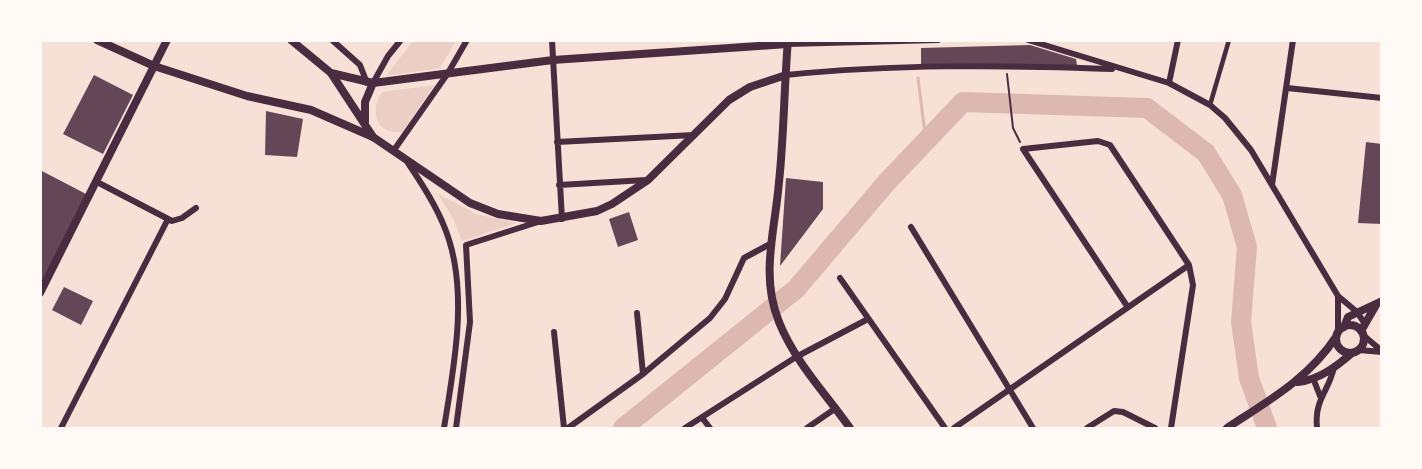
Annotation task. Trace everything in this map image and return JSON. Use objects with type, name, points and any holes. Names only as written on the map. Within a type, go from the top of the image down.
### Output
[{"type":"main road","points":[[97,40],[154,66],[247,96],[311,110],[373,137],[470,203],[498,214],[541,221],[562,219],[605,208],[648,180],[729,100],[750,87],[786,75]]},
{"type":"main road","points":[[788,42],[779,183],[768,257],[771,298],[796,357],[850,429]]},
{"type":"main road","points":[[40,293],[154,66]]},
{"type":"main road","points":[[1227,429],[1297,382],[1316,364],[1346,319],[1379,303]]},
{"type":"main road","points":[[1297,382],[1313,378],[1334,367],[1363,344],[1363,330],[1379,303]]},
{"type":"main road","points":[[1339,332],[1353,326],[1363,330]]},
{"type":"main road","points":[[1339,332],[1338,347],[1355,351]]},
{"type":"street","points":[[154,66],[166,40]]},
{"type":"street","points":[[291,40],[331,73],[373,137]]},
{"type":"street","points":[[332,40],[360,65],[370,83]]},
{"type":"street","points":[[366,125],[365,102],[370,83],[401,40]]},
{"type":"street","points":[[444,429],[456,350],[454,262],[446,232],[432,202],[398,152],[467,40]]},
{"type":"street","points":[[552,40],[562,219]]},
{"type":"street","points":[[331,73],[370,83],[553,60],[788,42],[938,40]]},
{"type":"street","points":[[1028,40],[1168,83],[1210,105],[1225,118],[1251,150],[1338,296],[1357,312],[1363,330],[1382,352]]},
{"type":"street","points":[[1168,83],[1178,40]]},
{"type":"street","points":[[1210,105],[1229,40]]},
{"type":"street","points":[[1272,185],[1293,40]]},
{"type":"street","points":[[786,75],[831,70],[1118,69]]},
{"type":"street","points":[[1287,88],[1382,99]]},
{"type":"street","points":[[557,141],[696,135]]},
{"type":"street","points":[[1127,306],[1023,149],[1098,141],[1110,145],[1189,265],[1192,285],[1171,429]]},
{"type":"street","points":[[560,185],[648,180]]},
{"type":"street","points":[[97,182],[168,219],[182,218],[196,208]]},
{"type":"street","points":[[62,429],[168,219]]},
{"type":"street","points":[[456,429],[470,322],[465,247],[468,243],[541,221]]},
{"type":"street","points":[[911,227],[1033,429]]},
{"type":"street","points":[[554,332],[566,429],[643,375],[710,318],[725,299],[744,258],[770,244]]},
{"type":"street","points":[[954,429],[1127,306],[1189,265]]},
{"type":"street","points":[[840,278],[945,429]]},
{"type":"street","points":[[1338,296],[1339,332]]},
{"type":"street","points":[[637,313],[643,375]]},
{"type":"street","points":[[684,429],[703,419],[796,357],[868,319]]},
{"type":"street","points":[[1355,351],[1382,352]]},
{"type":"street","points":[[1320,396],[1330,384],[1334,367]]},
{"type":"street","points":[[1313,378],[1320,396],[1317,429]]},
{"type":"street","points":[[807,429],[836,408]]},
{"type":"street","points":[[1087,429],[1110,412],[1118,411],[1155,429]]},
{"type":"street","points":[[703,419],[710,429]]},
{"type":"path","points":[[1007,77],[1013,128],[1023,149]]},
{"type":"shaded area","points":[[413,41],[456,41],[440,68],[386,76]]},
{"type":"shaded area","points":[[435,85],[402,132],[386,130],[377,121],[376,107],[382,92]]},
{"type":"shaded area","points":[[437,193],[476,214],[517,223],[462,241],[453,218]]},
{"type":"building","points":[[1030,45],[1076,59],[1077,65],[921,65],[921,48]]},
{"type":"building","points":[[94,75],[133,95],[103,154],[63,134]]},
{"type":"building","points":[[266,111],[303,119],[297,157],[265,155]]},
{"type":"building","points":[[1366,142],[1382,144],[1382,224],[1358,223]]},
{"type":"building","points":[[40,170],[88,195],[42,283],[40,282]]},
{"type":"building","points":[[786,178],[823,182],[823,209],[780,266]]},
{"type":"building","points":[[629,212],[638,240],[618,247],[609,219]]},
{"type":"building","points":[[64,287],[93,301],[81,325],[52,310]]},
{"type":"waterway","points":[[918,78],[926,142]]},
{"type":"waterway","points":[[623,428],[796,289],[886,183],[963,102],[1147,108],[1206,153],[1232,195],[1247,247],[1241,322],[1249,378],[1267,428]]}]
